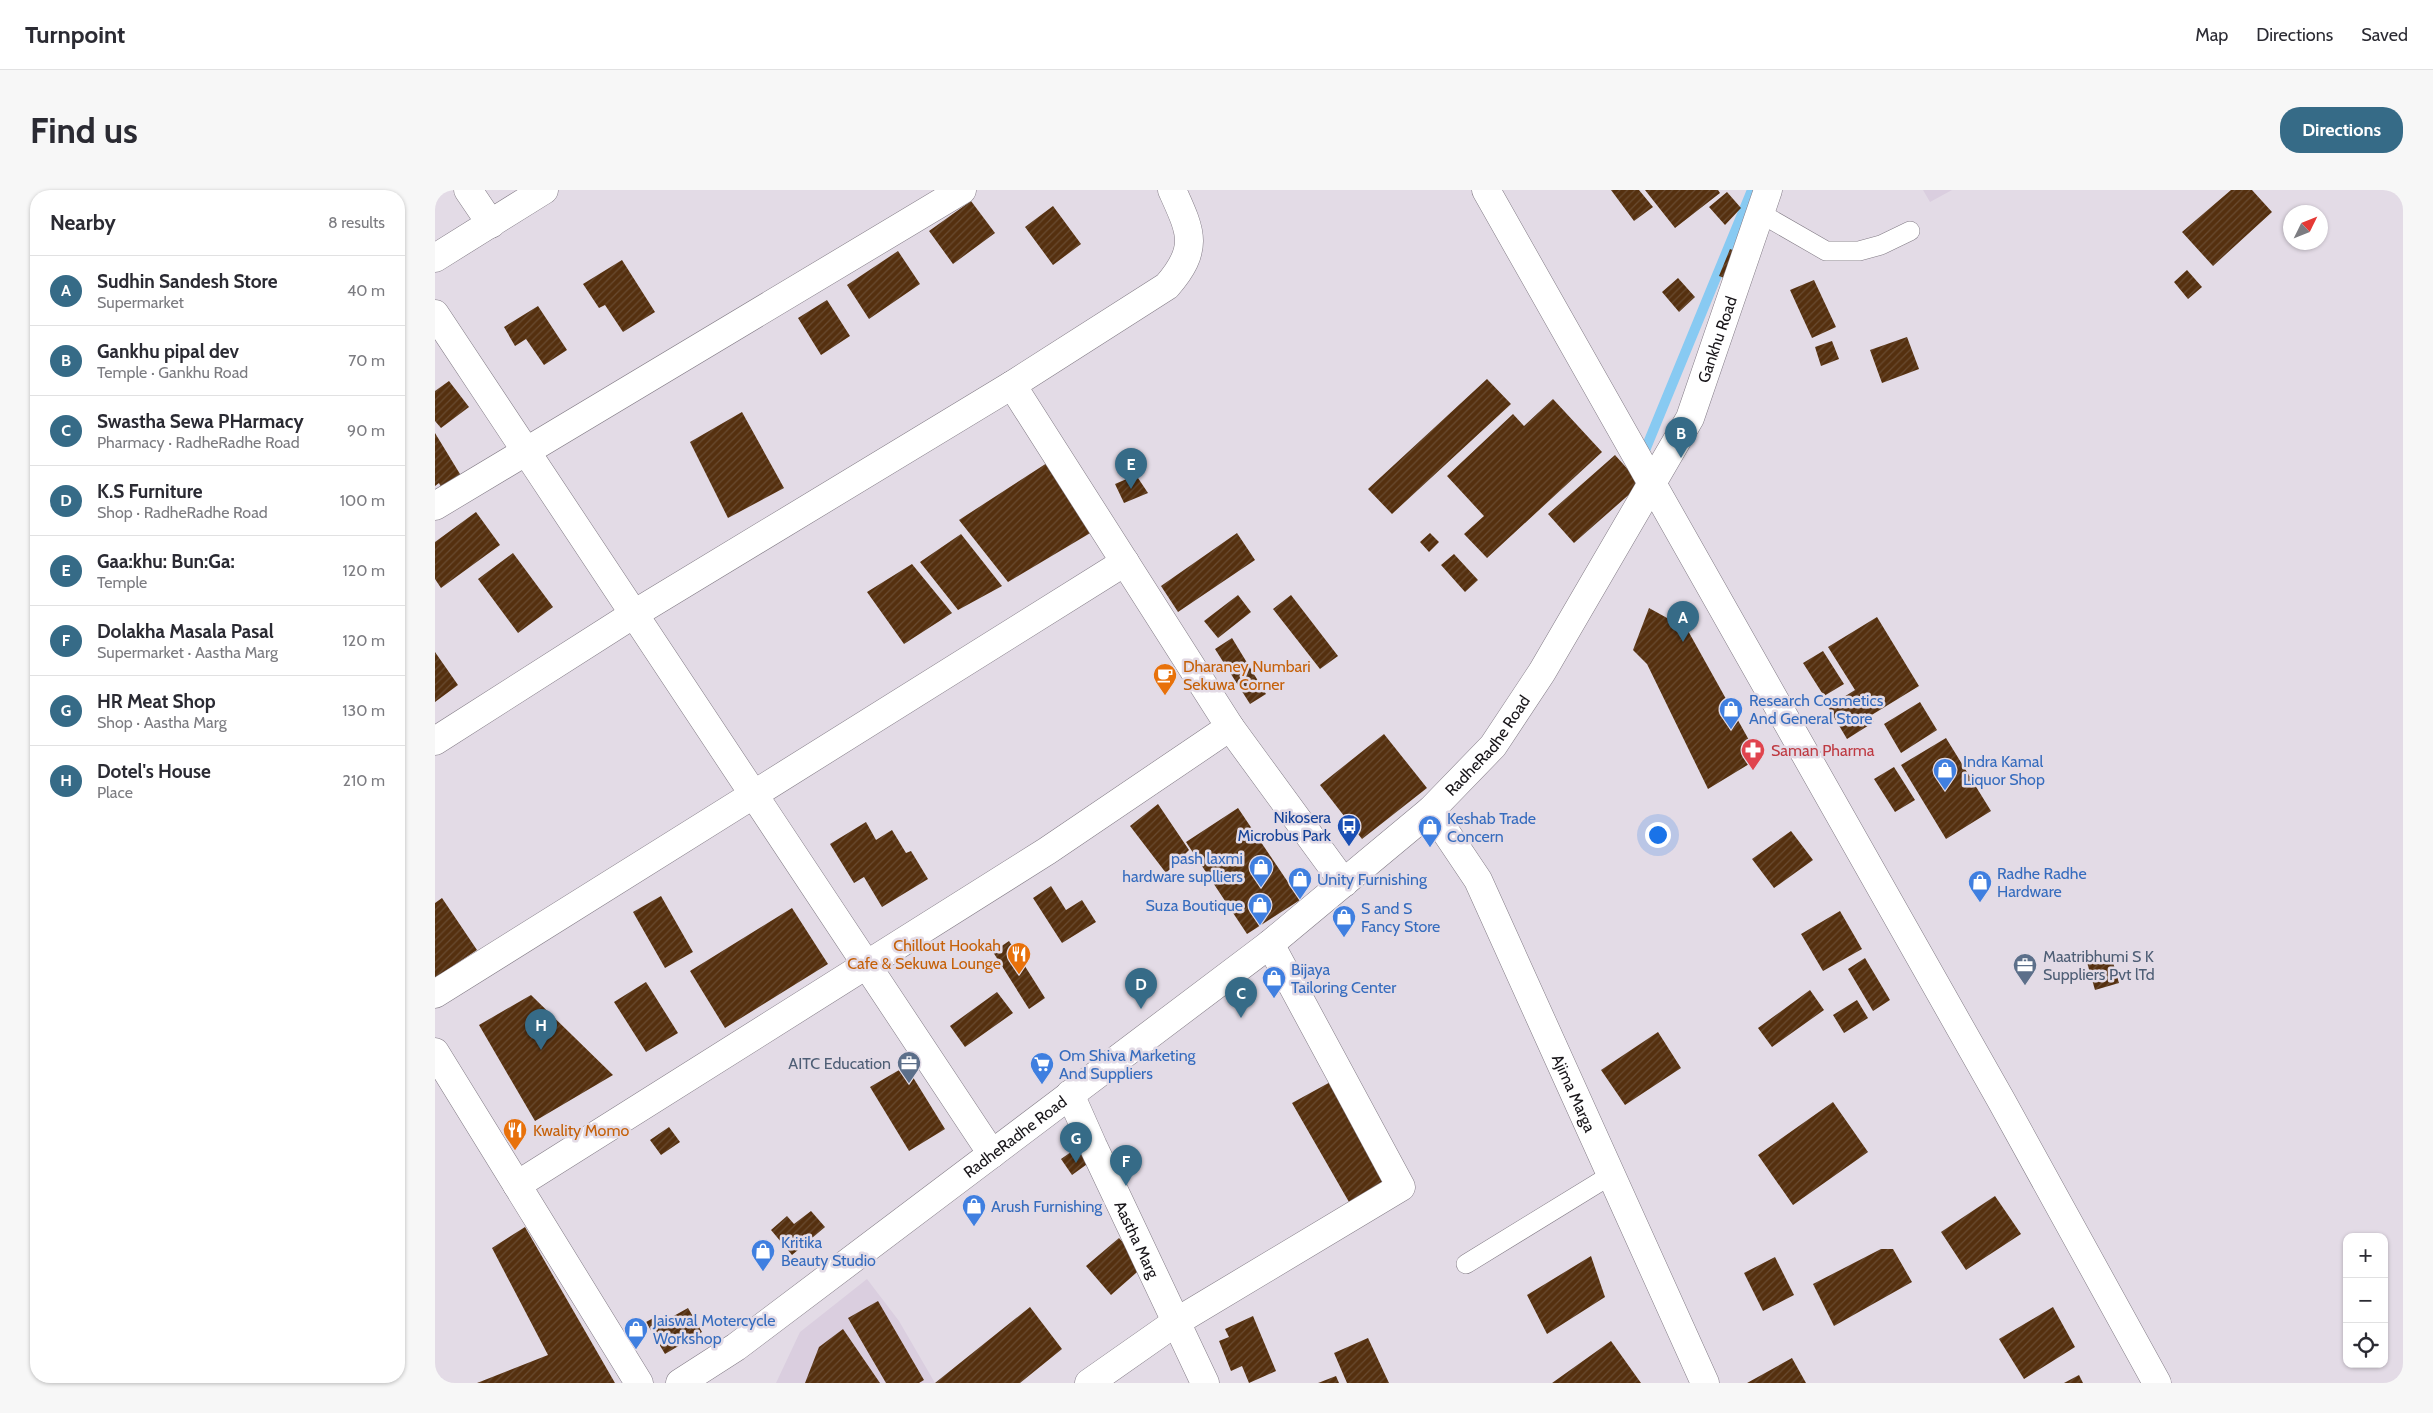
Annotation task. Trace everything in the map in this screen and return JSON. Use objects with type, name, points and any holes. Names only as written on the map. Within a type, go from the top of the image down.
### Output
[{"type":"street","points":[[469,190],[491,224]]},
{"type":"street","points":[[435,258],[544,190]]},
{"type":"street","points":[[435,506],[525,450],[962,190]]},
{"type":"street","points":[[435,741],[634,614],[1012,385],[1167,286],[1180,272],[1189,251],[1189,230],[1172,190]]},
{"type":"street","points":[[1485,190],[2001,1100],[2157,1383]]},
{"type":"street","name":"Gankhu Road","points":[[1651,483],[1690,418],[1764,202]]},
{"type":"street","points":[[435,314],[992,1154]]},
{"type":"street","points":[[1012,385],[1230,727],[1344,883]]},
{"type":"street","name":"RadheRadhe Road","points":[[680,1383],[736,1348],[1270,944],[1431,810],[1493,746],[1518,711],[1651,483]]},
{"type":"street","points":[[435,994],[1125,562]]},
{"type":"street","points":[[517,1185],[1047,851],[1230,727]]},
{"type":"street","name":"Ajima Marga","points":[[1431,810],[1478,880],[1705,1383]]},
{"type":"street","points":[[1089,1383],[1176,1322],[1401,1188],[1270,944]]},
{"type":"street","points":[[435,1052],[639,1383]]},
{"type":"street","name":"Aastha Marg","points":[[1071,1094],[1093,1146],[1205,1383]]},
{"type":"lane","points":[[1764,202],[1826,251],[1859,251],[1881,245],[1910,231]]},
{"type":"lane","points":[[1467,1264],[1611,1175]]},
{"type":"shaded area","points":[[1923,190],[1952,190],[1930,202]]},
{"type":"shaded area","points":[[867,1279],[899,1321],[935,1383],[776,1383],[800,1332]]},
{"type":"building","points":[[1611,190],[1639,190],[1653,207],[1634,221]]},
{"type":"building","points":[[1645,190],[1718,190],[1720,193],[1675,228]]},
{"type":"building","points":[[2231,190],[2252,190],[2272,212],[2213,266],[2182,232]]},
{"type":"building","points":[[1727,192],[1741,208],[1725,225],[1709,207]]},
{"type":"building","points":[[971,201],[995,233],[953,264],[929,231]]},
{"type":"building","points":[[1053,206],[1081,244],[1053,265],[1025,227]]},
{"type":"building","points":[[1730,249],[1743,254],[1732,281],[1719,276]]},
{"type":"building","points":[[898,251],[920,284],[869,319],[847,285]]},
{"type":"building","points":[[622,260],[655,312],[623,332],[605,305],[599,308],[583,284]]},
{"type":"building","points":[[2187,270],[2202,287],[2188,299],[2174,282]]},
{"type":"building","points":[[1678,278],[1695,297],[1679,312],[1662,292]]},
{"type":"building","points":[[1814,280],[1836,327],[1812,338],[1790,290]]},
{"type":"building","points":[[827,300],[850,336],[821,355],[798,318]]},
{"type":"building","points":[[538,306],[567,350],[544,365],[526,339],[515,346],[504,327]]},
{"type":"building","points":[[1907,337],[1919,369],[1882,383],[1870,350]]},
{"type":"building","points":[[1832,341],[1839,359],[1821,366],[1815,347]]},
{"type":"building","points":[[1487,379],[1511,404],[1392,514],[1368,489]]},
{"type":"building","points":[[449,381],[469,407],[441,428],[435,421],[435,391]]},
{"type":"building","points":[[1553,399],[1602,452],[1487,558],[1464,534],[1484,516],[1447,476],[1513,414],[1524,426]]},
{"type":"building","points":[[742,412],[784,488],[728,518],[690,442]]},
{"type":"building","points":[[435,433],[463,479],[443,491],[439,483],[435,486]]},
{"type":"building","points":[[1615,455],[1641,484],[1574,543],[1548,514]]},
{"type":"building","points":[[1047,463],[1097,529],[1008,582],[959,520]]},
{"type":"building","points":[[1136,475],[1148,493],[1124,503],[1115,484]]},
{"type":"building","points":[[476,512],[500,545],[441,588],[435,579],[435,542]]},
{"type":"building","points":[[1237,533],[1255,560],[1178,612],[1161,586]]},
{"type":"building","points":[[1430,533],[1439,542],[1429,552],[1420,542]]},
{"type":"building","points":[[961,534],[1002,586],[958,610],[920,562]]},
{"type":"building","points":[[513,553],[553,607],[518,633],[478,579]]},
{"type":"building","points":[[1454,554],[1478,580],[1465,592],[1441,565]]},
{"type":"building","points":[[912,564],[952,613],[904,644],[867,592]]},
{"type":"building","points":[[1238,595],[1251,612],[1218,638],[1204,621]]},
{"type":"building","points":[[1291,595],[1338,656],[1320,669],[1273,609]]},
{"type":"building","points":[[1649,608],[1687,629],[1759,758],[1708,789],[1647,664],[1633,650]]},
{"type":"building","points":[[1877,617],[1919,686],[1870,716],[1874,722],[1847,739],[1828,707],[1855,690],[1828,647]]},
{"type":"building","points":[[1232,638],[1266,694],[1250,704],[1215,649]]},
{"type":"building","points":[[1823,651],[1844,684],[1824,696],[1803,663]]},
{"type":"building","points":[[435,652],[458,685],[435,702]]},
{"type":"building","points":[[1920,702],[1937,730],[1901,753],[1884,724]]},
{"type":"building","points":[[1384,734],[1427,788],[1362,839],[1320,785]]},
{"type":"building","points":[[1946,738],[1991,811],[1946,839],[1901,765]]},
{"type":"building","points":[[1894,767],[1915,800],[1895,812],[1874,779]]},
{"type":"building","points":[[1158,804],[1189,850],[1166,873],[1130,826]]},
{"type":"building","points":[[1238,808],[1300,900],[1247,934],[1186,842]]},
{"type":"building","points":[[866,822],[876,840],[892,830],[906,853],[911,851],[928,879],[882,907],[864,877],[854,883],[830,844]]},
{"type":"building","points":[[1791,831],[1813,860],[1774,888],[1752,859]]},
{"type":"building","points":[[1051,886],[1066,910],[1082,900],[1096,922],[1062,943],[1033,898]]},
{"type":"building","points":[[661,896],[693,952],[665,968],[633,912]]},
{"type":"building","points":[[442,898],[477,950],[435,978],[435,903]]},
{"type":"building","points":[[792,908],[828,964],[725,1028],[690,971]]},
{"type":"building","points":[[1840,911],[1862,949],[1823,971],[1801,934]]},
{"type":"building","name":"Chillout Hookah Cafe & Sekuwa Lounge","points":[[1009,941],[1045,998],[1029,1009],[993,952]]},
{"type":"building","points":[[2110,952],[2119,983],[2095,990],[2086,959]]},
{"type":"building","points":[[1865,958],[1890,1000],[1873,1011],[1848,969]]},
{"type":"building","points":[[646,982],[678,1033],[646,1052],[614,1002]]},
{"type":"building","points":[[1810,990],[1824,1010],[1772,1047],[1758,1028]]},
{"type":"building","points":[[997,992],[1013,1013],[965,1047],[950,1026]]},
{"type":"building","points":[[531,995],[613,1075],[535,1121],[479,1025]]},
{"type":"building","points":[[1857,1000],[1868,1018],[1844,1033],[1833,1015]]},
{"type":"building","points":[[1658,1032],[1681,1068],[1625,1105],[1601,1070]]},
{"type":"building","points":[[906,1066],[945,1129],[909,1151],[870,1087]]},
{"type":"building","points":[[1334,1080],[1391,1179],[1349,1202],[1292,1103]]},
{"type":"building","points":[[1833,1102],[1868,1152],[1793,1205],[1758,1155]]},
{"type":"building","points":[[669,1127],[680,1142],[661,1155],[650,1140]]},
{"type":"building","points":[[1078,1147],[1090,1162],[1072,1175],[1061,1159]]},
{"type":"building","points":[[1995,1196],[2021,1234],[1966,1270],[1941,1232]]},
{"type":"building","points":[[811,1211],[825,1227],[792,1255],[771,1230],[787,1216],[794,1224]]},
{"type":"building","points":[[525,1227],[615,1383],[477,1383],[548,1355],[492,1248]]},
{"type":"building","points":[[1119,1238],[1144,1266],[1111,1295],[1086,1266]]},
{"type":"building","points":[[1881,1249],[1893,1249],[1912,1282],[1834,1326],[1813,1284]]},
{"type":"building","points":[[1591,1256],[1605,1297],[1547,1334],[1527,1295]]},
{"type":"building","points":[[1775,1257],[1794,1295],[1763,1311],[1744,1273]]},
{"type":"building","points":[[878,1301],[924,1380],[919,1383],[886,1383],[848,1318]]},
{"type":"building","points":[[1030,1307],[1062,1349],[1020,1383],[935,1383]]},
{"type":"building","points":[[2053,1307],[2075,1347],[2024,1379],[1999,1339]]},
{"type":"building","points":[[688,1308],[702,1332],[665,1354],[646,1322],[657,1316],[661,1323]]},
{"type":"building","points":[[1253,1316],[1276,1371],[1249,1383],[1242,1366],[1231,1371],[1219,1341],[1229,1337],[1225,1329]]},
{"type":"building","points":[[843,1329],[880,1383],[805,1383],[819,1347]]},
{"type":"building","points":[[1368,1338],[1389,1383],[1347,1383],[1334,1353]]},
{"type":"building","points":[[1611,1341],[1641,1383],[1552,1383]]},
{"type":"building","points":[[1792,1358],[1806,1383],[1747,1383]]},
{"type":"building","points":[[2079,1375],[2083,1383],[2064,1383]]},
{"type":"building","points":[[1336,1376],[1339,1383],[1318,1383]]},
{"type":"waterway","points":[[1646,448],[1752,190]]},
{"type":"place","name":"Gankhu pipal dev","points":[[1681,458]]},
{"type":"place","name":"Gaa:khu: Bun:Ga:","points":[[1131,489]]},
{"type":"place","name":"Sudhin Sandesh Store","points":[[1683,642]]},
{"type":"place","name":"Dharaney Numbari Sekuwa Corner","points":[[1165,696]]},
{"type":"place","name":"Research Cosmetics And General Store","points":[[1731,730]]},
{"type":"place","name":"Saman Pharma","points":[[1753,771]]},
{"type":"place","name":"Indra Kamal Liquor Shop","points":[[1945,791]]},
{"type":"place","name":"Nikosera Microbus Park","points":[[1349,847]]},
{"type":"place","name":"Keshab Trade Concern","points":[[1430,848]]},
{"type":"place","name":"pash laxmi hardware suplliers","points":[[1261,888]]},
{"type":"place","name":"Unity Furnishing","points":[[1300,900]]},
{"type":"place","name":"Radhe Radhe Hardware","points":[[1980,903]]},
{"type":"place","name":"Suza Boutique","points":[[1260,926]]},
{"type":"place","name":"S and S Fancy Store","points":[[1344,938]]},
{"type":"place","name":"Chillout Hookah Cafe & Sekuwa Lounge","points":[[1019,975]]},
{"type":"place","name":"Maatribhumi S K Suppliers Pvt lTd","points":[[2025,986]]},
{"type":"place","name":"Bijaya Tailoring Center","points":[[1274,999]]},
{"type":"place","name":"K.S Furniture","points":[[1141,1009]]},
{"type":"place","name":"Swastha Sewa PHarmacy","points":[[1241,1018]]},
{"type":"place","name":"Dotel's House","points":[[541,1050]]},
{"type":"place","name":"AITC Education","points":[[909,1084]]},
{"type":"place","name":"Om Shiva Marketing And Suppliers","points":[[1042,1085]]},
{"type":"place","name":"Kwality Momo","points":[[515,1151]]},
{"type":"place","name":"HR Meat Shop","points":[[1076,1163]]},
{"type":"place","name":"Dolakha Masala Pasal","points":[[1126,1186]]},
{"type":"place","name":"Arush Furnishing","points":[[974,1227]]},
{"type":"place","name":"Kritika Beauty Studio","points":[[763,1272]]},
{"type":"place","name":"Jaiswal Motercycle Workshop","points":[[636,1350]]}]
